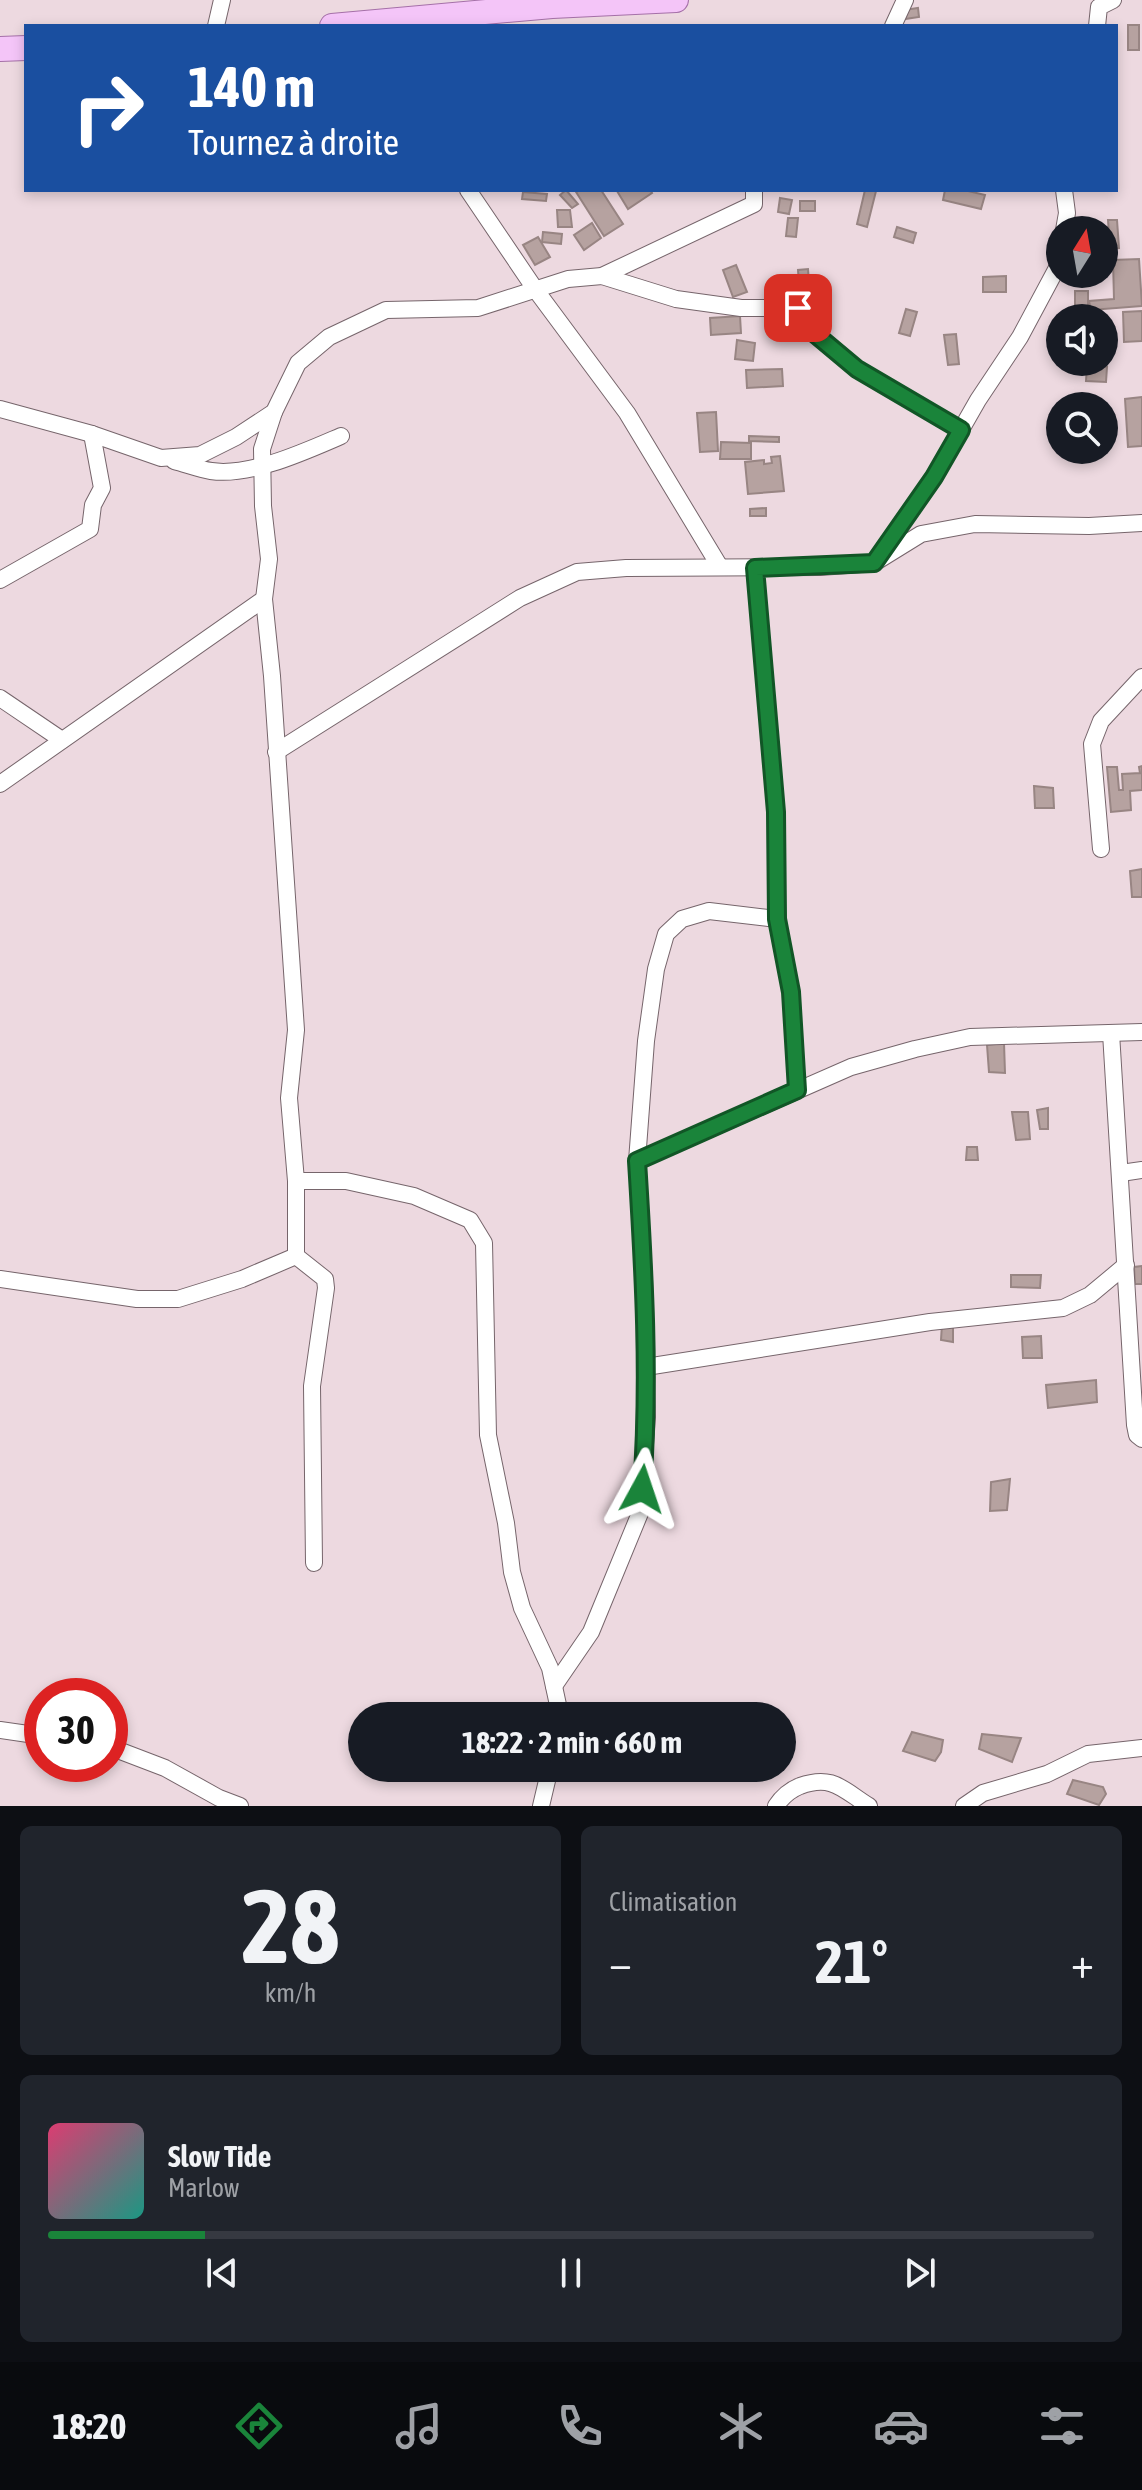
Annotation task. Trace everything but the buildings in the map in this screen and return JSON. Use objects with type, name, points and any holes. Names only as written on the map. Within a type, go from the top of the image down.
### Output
[{"type":"main road","points":[[364,24],[553,3],[676,0]]},
{"type":"main road","points":[[0,49],[24,48]]},
{"type":"street","points":[[216,24],[222,0]]},
{"type":"street","points":[[894,24],[905,0]]},
{"type":"street","points":[[1097,24],[1099,7],[1113,0]]},
{"type":"street","points":[[469,192],[535,289],[627,413],[720,567]]},
{"type":"street","points":[[296,1256],[296,1181],[289,1098],[296,1030],[264,599],[269,559],[263,506],[262,449],[274,412],[298,363],[329,337],[386,310],[478,308],[568,279],[602,276],[754,204],[754,192]]},
{"type":"street","points":[[1064,192],[1066,216]]},
{"type":"street","points":[[602,276],[676,299],[741,308],[798,308],[805,315],[808,328],[857,369],[961,430]]},
{"type":"street","points":[[874,563],[934,477],[1020,337],[1046,288]]},
{"type":"street","points":[[0,409],[214,471],[262,464],[304,452],[341,436]]},
{"type":"street","points":[[161,458],[200,455],[236,437],[274,412]]},
{"type":"street","points":[[0,580],[90,529],[93,505],[102,488],[92,434]]},
{"type":"street","points":[[276,752],[520,598],[577,572],[874,563],[921,534],[975,524],[1089,526],[1142,523]]},
{"type":"street","points":[[755,568],[776,812],[777,919],[791,992],[797,1090]]},
{"type":"street","points":[[0,784],[264,599]]},
{"type":"street","points":[[1101,849],[1092,744],[1101,721],[1142,677]]},
{"type":"street","points":[[0,698],[62,740]]},
{"type":"street","points":[[554,1686],[591,1632],[640,1513],[647,1417],[637,1161],[646,1041],[656,969],[666,934],[682,919],[709,911],[777,919]]},
{"type":"street","points":[[637,1161],[851,1067],[970,1037],[1142,1032]]},
{"type":"street","points":[[1111,1033],[1135,1425],[1137,1435],[1142,1439]]},
{"type":"street","points":[[1121,1173],[1142,1170]]},
{"type":"street","points":[[296,1181],[346,1181],[414,1196],[470,1220],[484,1243],[488,1435],[506,1523],[512,1572],[522,1608],[550,1668],[557,1702]]},
{"type":"street","points":[[0,1279],[137,1299],[178,1299],[242,1279],[296,1256]]},
{"type":"street","points":[[296,1256],[325,1279],[326,1288],[312,1386],[314,1563]]},
{"type":"street","points":[[646,1367],[930,1322],[1063,1308],[1090,1295],[1126,1265]]},
{"type":"street","points":[[0,1730],[24,1733]]},
{"type":"street","points":[[964,1806],[983,1793],[1047,1774],[1088,1754],[1142,1748]]},
{"type":"street","points":[[128,1754],[165,1768],[240,1806]]},
{"type":"street","points":[[776,1806],[793,1789],[825,1780],[840,1786],[869,1806]]},
{"type":"street","points":[[541,1806],[547,1782]]},
{"type":"route","points":[[642,1489],[647,1417],[637,1161],[797,1090],[791,992],[777,919],[776,812],[755,568],[874,563],[934,477],[961,430],[857,369],[808,328],[805,315],[798,308]]}]
